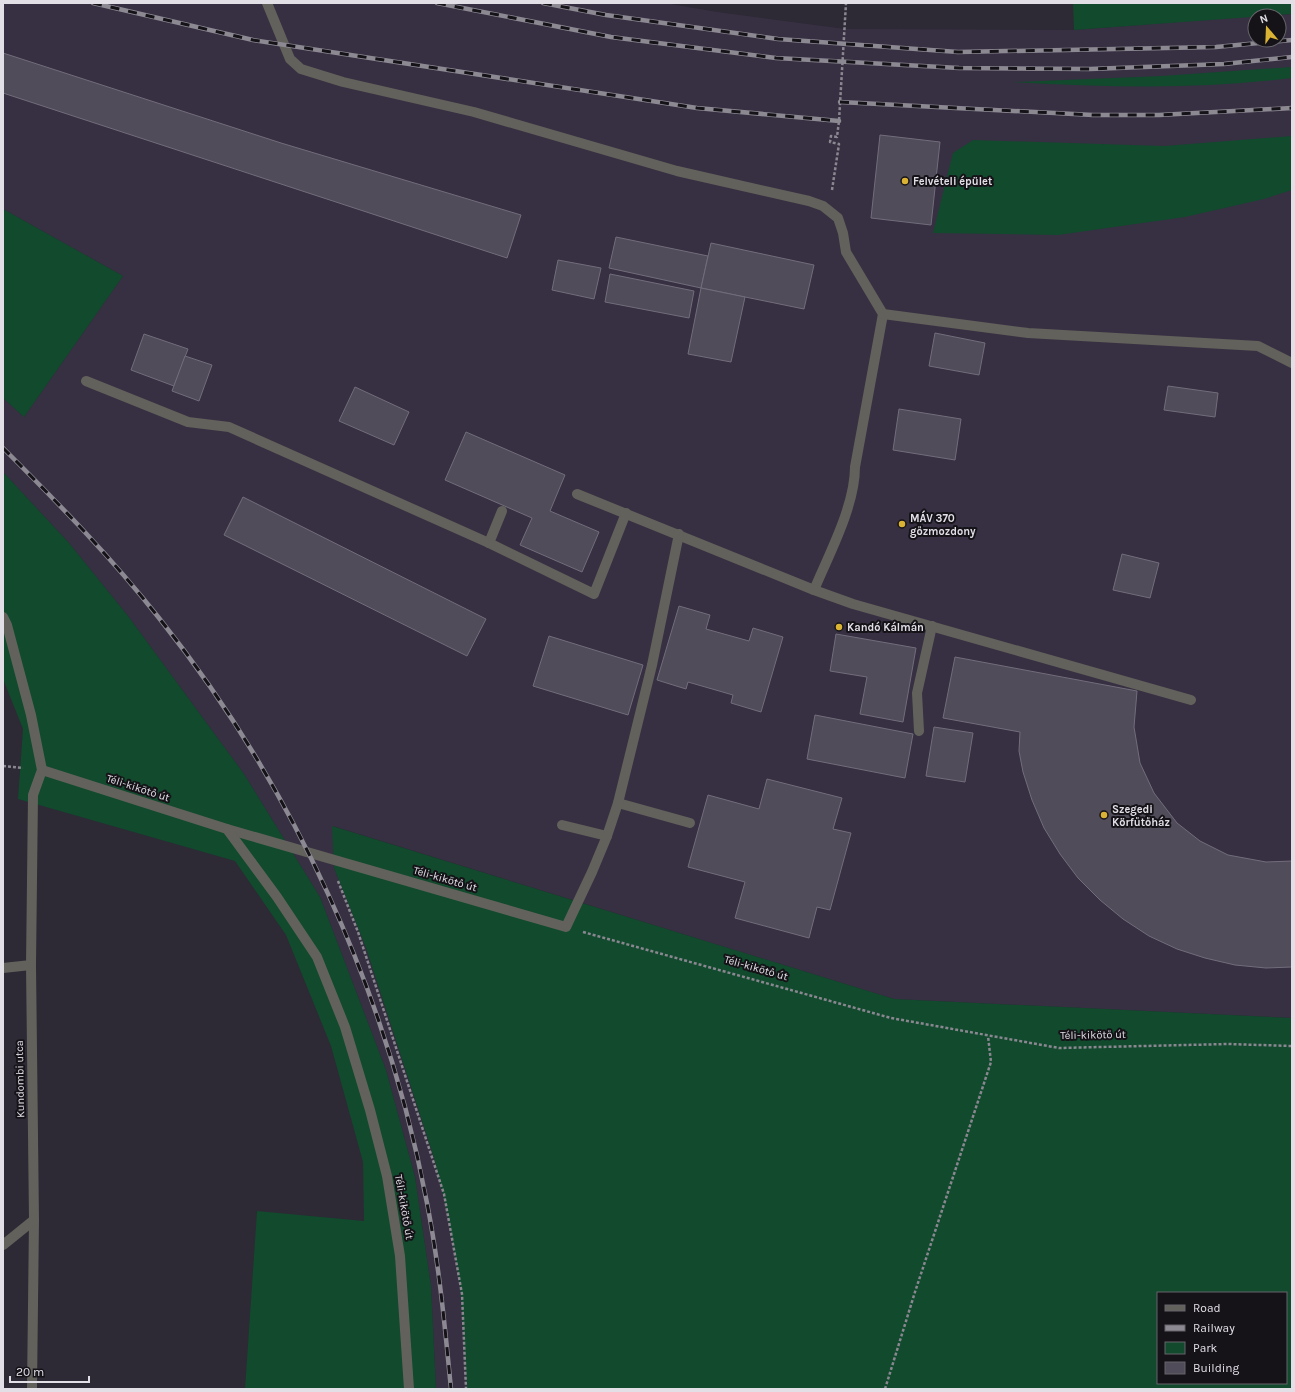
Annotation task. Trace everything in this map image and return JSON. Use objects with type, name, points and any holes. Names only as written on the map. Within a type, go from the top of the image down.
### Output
[{"type":"street","points":[[267,3],[290,59],[301,69],[343,82],[474,112],[677,171],[809,201],[829,210],[838,218],[846,252],[883,314],[855,467],[855,482],[840,530],[814,590]]},
{"type":"street","points":[[883,314],[1028,333],[1258,346],[1292,363]]},
{"type":"street","points":[[86,381],[188,422],[229,427],[489,543],[594,594],[626,513]]},
{"type":"street","points":[[577,494],[679,534],[814,590],[853,604],[1191,700]]},
{"type":"street","points":[[489,543],[502,512]]},
{"type":"street","points":[[566,927],[607,836],[618,803],[652,665],[679,534]]},
{"type":"street","points":[[3,617],[7,625],[31,715],[42,770]]},
{"type":"street","points":[[919,732],[917,693],[932,626]]},
{"type":"street","name":"Téli-kikötő út","points":[[42,770],[227,829],[566,927]]},
{"type":"street","name":"Kundombi utca","points":[[32,1389],[34,1220],[31,965],[33,795],[42,770]]},
{"type":"street","points":[[618,803],[690,823]]},
{"type":"street","points":[[562,825],[607,836]]},
{"type":"street","name":"Téli-kikötő út","points":[[227,829],[277,897],[317,957],[345,1027],[370,1110],[387,1176],[400,1256],[410,1389]]},
{"type":"street","points":[[3,968],[31,965]]},
{"type":"street","points":[[3,1245],[34,1220]]},
{"type":"path","points":[[829,210],[839,144],[830,142],[831,136],[837,137],[839,121],[846,3]]},
{"type":"path","points":[[328,858],[358,932],[444,1194],[462,1294],[466,1389]]},
{"type":"path","name":"Téli-kikötő út","points":[[566,927],[891,1018],[1059,1048],[1228,1044],[1292,1046]]},
{"type":"path","points":[[885,1389],[915,1292],[991,1062],[988,1036]]},
{"type":"shaded area","points":[[3,3],[665,3],[717,12],[845,29],[1074,30],[1247,17],[1247,48],[1287,48],[1287,14],[1292,14],[1292,1018],[894,999],[333,826],[334,868],[366,948],[434,1158],[448,1216],[460,1284],[467,1389],[436,1389],[431,1286],[415,1177],[386,1070],[320,897],[244,774],[128,616],[69,543],[3,472],[3,398],[24,417],[123,276],[3,209]]},
{"type":"shaded area","points":[[906,3],[1026,3],[1026,4]]},
{"type":"green space","points":[[1073,3],[1292,3],[1292,14],[1287,14],[1287,8],[1247,8],[1247,17],[1074,30]]},
{"type":"green space","points":[[1292,67],[1292,78],[1257,82],[1187,86],[1118,86],[1013,82],[1161,76]]},
{"type":"green space","points":[[1292,136],[1292,190],[1264,199],[1185,217],[1058,235],[933,233],[953,153],[973,140],[1164,146]]},
{"type":"green space","points":[[3,209],[123,276],[24,417],[3,398]]},
{"type":"green space","points":[[3,472],[69,543],[128,616],[244,774],[320,897],[386,1070],[415,1177],[431,1286],[436,1389],[245,1389],[257,1211],[364,1221],[363,1162],[331,1046],[286,935],[235,861],[18,799],[23,729],[3,679]]},
{"type":"green space","points":[[332,826],[894,999],[1292,1018],[1292,1389],[467,1389],[460,1284],[448,1216],[434,1158],[366,948],[334,868]]},
{"type":"building","points":[[3,53],[281,143],[521,215],[507,258],[3,93]]},
{"type":"building","name":"Felvételi épület","points":[[880,135],[940,142],[931,225],[871,218]]},
{"type":"building","points":[[616,237],[708,256],[701,288],[609,268]]},
{"type":"building","points":[[711,243],[814,265],[804,309],[701,288]]},
{"type":"building","points":[[558,260],[601,268],[594,299],[552,290]]},
{"type":"building","points":[[610,274],[694,291],[689,318],[605,302]]},
{"type":"building","points":[[701,288],[745,297],[731,362],[688,354]]},
{"type":"building","points":[[935,333],[985,343],[979,375],[929,366]]},
{"type":"building","points":[[144,334],[188,349],[174,386],[131,370]]},
{"type":"building","points":[[185,356],[212,365],[199,401],[172,391]]},
{"type":"building","points":[[1168,386],[1218,393],[1215,417],[1164,410]]},
{"type":"building","points":[[355,387],[409,412],[394,445],[339,421]]},
{"type":"building","points":[[899,409],[961,419],[955,460],[893,450]]},
{"type":"building","points":[[466,432],[565,475],[550,511],[599,532],[582,572],[520,545],[532,518],[445,480]]},
{"type":"building","points":[[243,497],[486,619],[467,656],[224,535]]},
{"type":"building","points":[[1122,554],[1159,563],[1150,598],[1113,590]]},
{"type":"building","points":[[679,606],[710,615],[706,629],[749,641],[753,628],[783,637],[761,712],[731,703],[733,695],[688,682],[686,689],[657,680]]},
{"type":"building","points":[[836,634],[916,648],[903,722],[860,714],[867,677],[830,671]]},
{"type":"building","points":[[549,636],[643,665],[628,715],[533,686]]},
{"type":"building","name":"Szegedi Körfűtőház","points":[[955,657],[1137,691],[1134,727],[1140,763],[1154,793],[1177,823],[1200,841],[1228,855],[1266,862],[1292,861],[1292,967],[1266,968],[1235,965],[1205,958],[1177,949],[1149,936],[1123,919],[1100,900],[1078,878],[1060,854],[1044,828],[1032,800],[1023,772],[1019,751],[1020,732],[943,718]]},
{"type":"building","points":[[815,715],[913,734],[905,778],[807,759]]},
{"type":"building","points":[[934,727],[973,733],[965,782],[926,776]]},
{"type":"building","points":[[767,779],[842,798],[833,829],[851,833],[830,910],[817,907],[809,938],[735,918],[745,882],[688,867],[708,795],[759,809]]},
{"type":"railway","points":[[93,3],[253,40],[697,108],[839,121]]},
{"type":"railway","points":[[437,3],[611,37],[776,58],[959,68],[1090,69],[1224,64],[1292,57]]},
{"type":"railway","points":[[543,3],[606,15],[778,39],[958,52],[1216,47],[1292,40]]},
{"type":"railway","points":[[840,102],[1093,115],[1159,115],[1292,108]]},
{"type":"railway","points":[[3,448],[64,510],[122,573],[159,618],[207,683],[252,751],[292,821],[328,894],[360,969],[387,1046],[409,1124],[427,1203],[435,1249],[451,1389]]},
{"type":"place","name":"Felvételi épület","points":[[905,181]]},
{"type":"place","name":"MÁV 370 gőzmozdony","points":[[902,524]]},
{"type":"place","name":"Kandó Kálmán","points":[[839,627]]},
{"type":"place","name":"Szegedi Körfűtőház","points":[[1104,815]]}]
